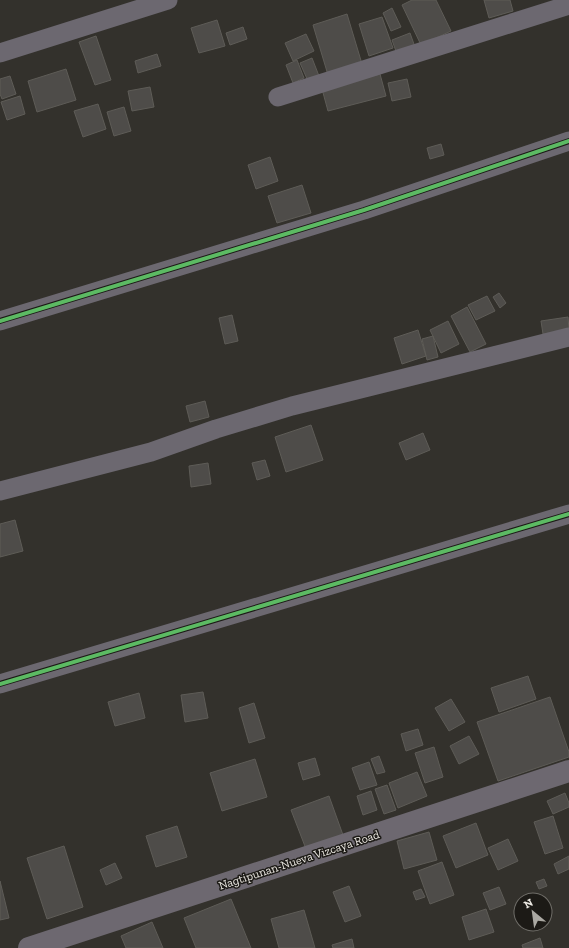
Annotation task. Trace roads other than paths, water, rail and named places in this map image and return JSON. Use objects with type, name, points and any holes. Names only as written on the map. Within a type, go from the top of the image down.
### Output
[{"type":"main road","name":"Nagtipunan-Nueva Vizcaya Road","points":[[29,948],[569,771]]},
{"type":"street","points":[[0,53],[168,0]]},
{"type":"street","points":[[278,97],[569,4]]},
{"type":"street","points":[[0,321],[364,210],[569,142]]},
{"type":"street","points":[[0,491],[151,452],[216,429],[292,406],[569,337]]},
{"type":"street","points":[[0,684],[569,514]]}]
